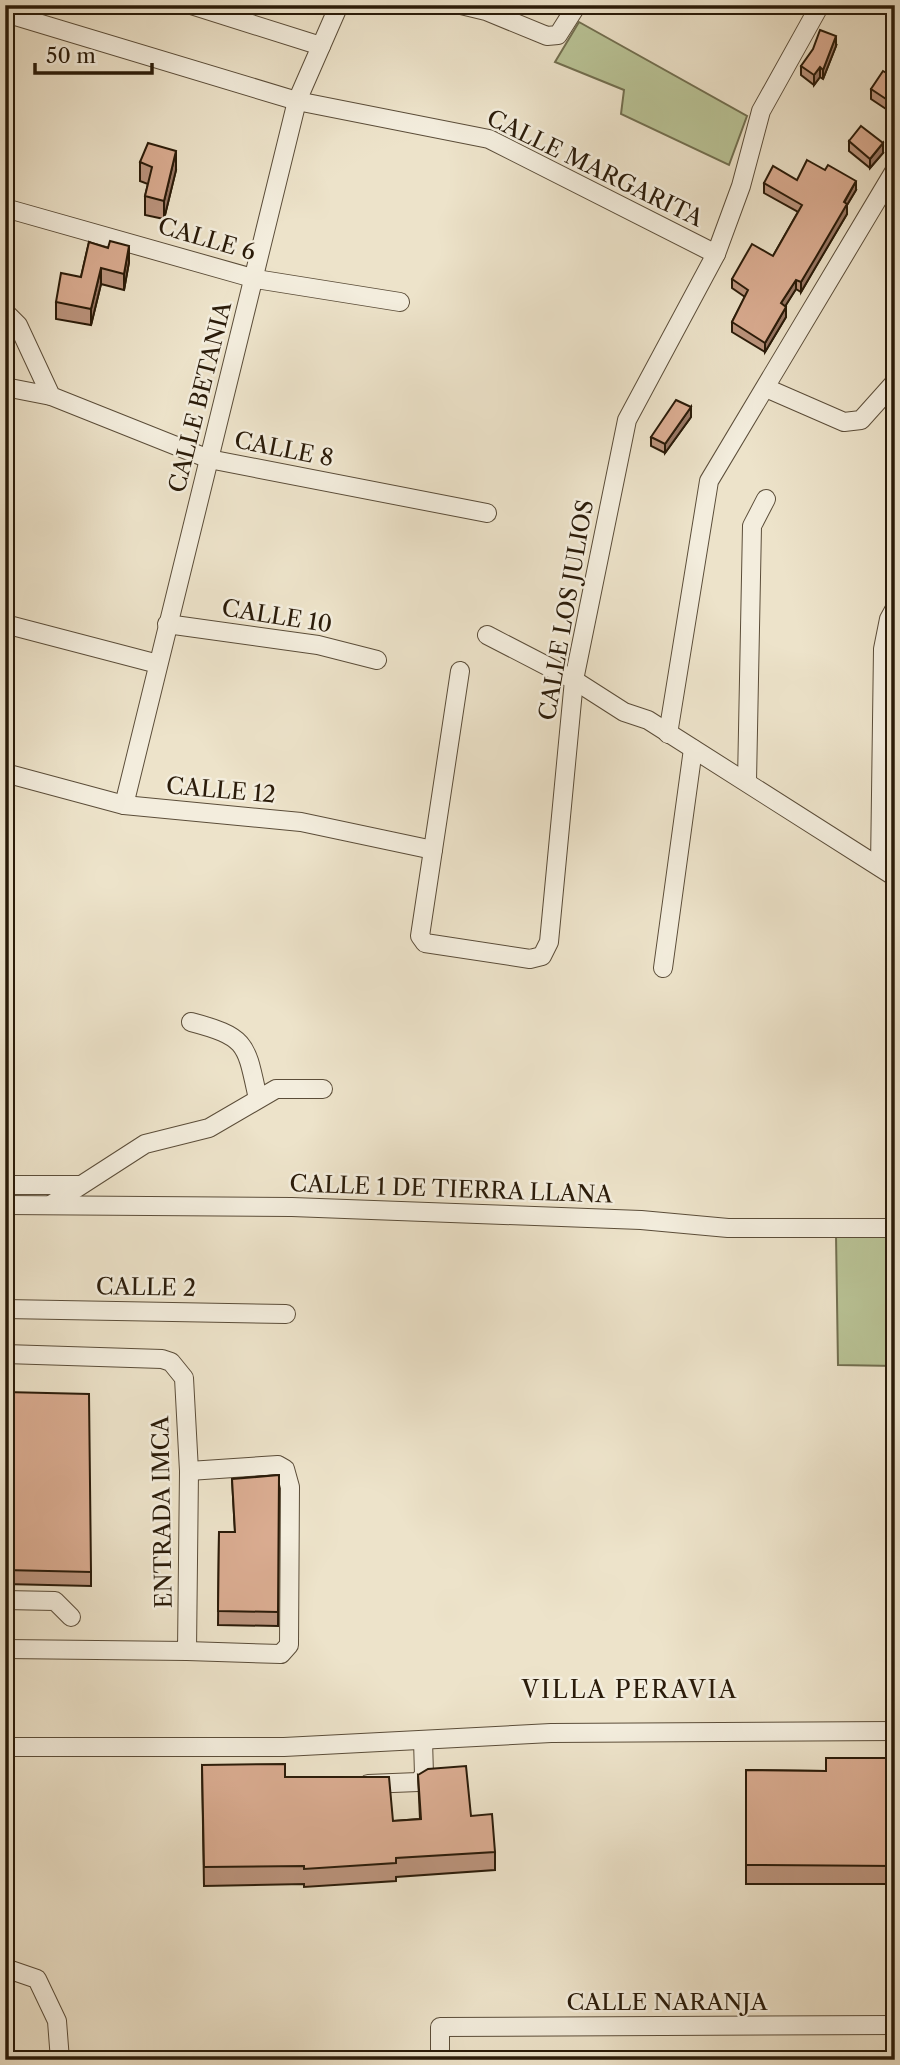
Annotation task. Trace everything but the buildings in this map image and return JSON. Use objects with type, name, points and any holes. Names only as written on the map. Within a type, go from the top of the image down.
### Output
[{"type":"street","points":[[191,5],[321,46]]},
{"type":"street","name":"CALLE BETANIA","points":[[124,805],[298,101],[339,5]]},
{"type":"street","points":[[460,5],[486,11],[547,36],[558,35],[564,29],[577,5]]},
{"type":"street","name":"CALLE LOS JULIOS","points":[[460,671],[420,936],[425,943],[530,959],[542,956],[549,942],[574,680],[626,420],[716,254],[741,186],[761,111],[820,5]]},
{"type":"street","name":"CALLE MARGARITA","points":[[5,13],[298,101],[489,139],[716,254]]},
{"type":"street","points":[[668,734],[709,481],[895,170]]},
{"type":"street","name":"CALLE 6","points":[[5,208],[256,279],[400,302]]},
{"type":"street","points":[[5,312],[18,325],[51,396]]},
{"type":"street","points":[[766,388],[844,422],[861,420],[895,382]]},
{"type":"street","name":"CALLE 8","points":[[5,387],[51,396],[209,459],[487,513]]},
{"type":"street","points":[[747,781],[752,526],[766,499]]},
{"type":"street","points":[[887,872],[883,649],[889,619],[895,608]]},
{"type":"street","points":[[5,624],[158,664]]},
{"type":"street","name":"CALLE 10","points":[[167,624],[318,645],[377,660]]},
{"type":"street","points":[[487,635],[574,680],[603,700],[648,720],[887,872]]},
{"type":"street","points":[[663,968],[693,749]]},
{"type":"street","name":"CALLE 12","points":[[5,773],[124,805],[301,822],[433,850]]},
{"type":"street","points":[[191,1022],[231,1034],[240,1042],[248,1053],[258,1099]]},
{"type":"street","points":[[52,1204],[145,1144],[209,1128],[276,1089],[323,1089]]},
{"type":"street","points":[[5,1185],[79,1185]]},
{"type":"street","name":"CALLE 1 DE TIERRA LLANA","points":[[5,1205],[292,1207],[641,1220],[728,1228],[895,1228]]},
{"type":"street","name":"CALLE 2","points":[[5,1309],[286,1314]]},
{"type":"street","name":"ENTRADA IMCA","points":[[5,1354],[162,1359],[172,1362],[184,1378],[189,1471],[187,1651]]},
{"type":"street","points":[[5,1649],[281,1654],[289,1645],[290,1487],[285,1469],[278,1465],[189,1471]]},
{"type":"street","points":[[5,1600],[55,1601],[71,1617]]},
{"type":"street","points":[[5,1747],[284,1747],[551,1733],[895,1731]]},
{"type":"street","points":[[347,1783],[418,1782],[425,1775],[423,1740]]},
{"type":"street","points":[[5,1968],[37,1979],[57,2021],[60,2060]]},
{"type":"street","name":"CALLE NARANJA","points":[[440,2060],[440,2027],[895,2025]]},
{"type":"green space","points":[[579,22],[747,116],[729,165],[621,114],[624,90],[555,62]]},
{"type":"green space","points":[[895,1232],[895,1366],[838,1365],[836,1235]]},
{"type":"district","name":"VILLA PERAVIA","points":[[630,1689]]}]
